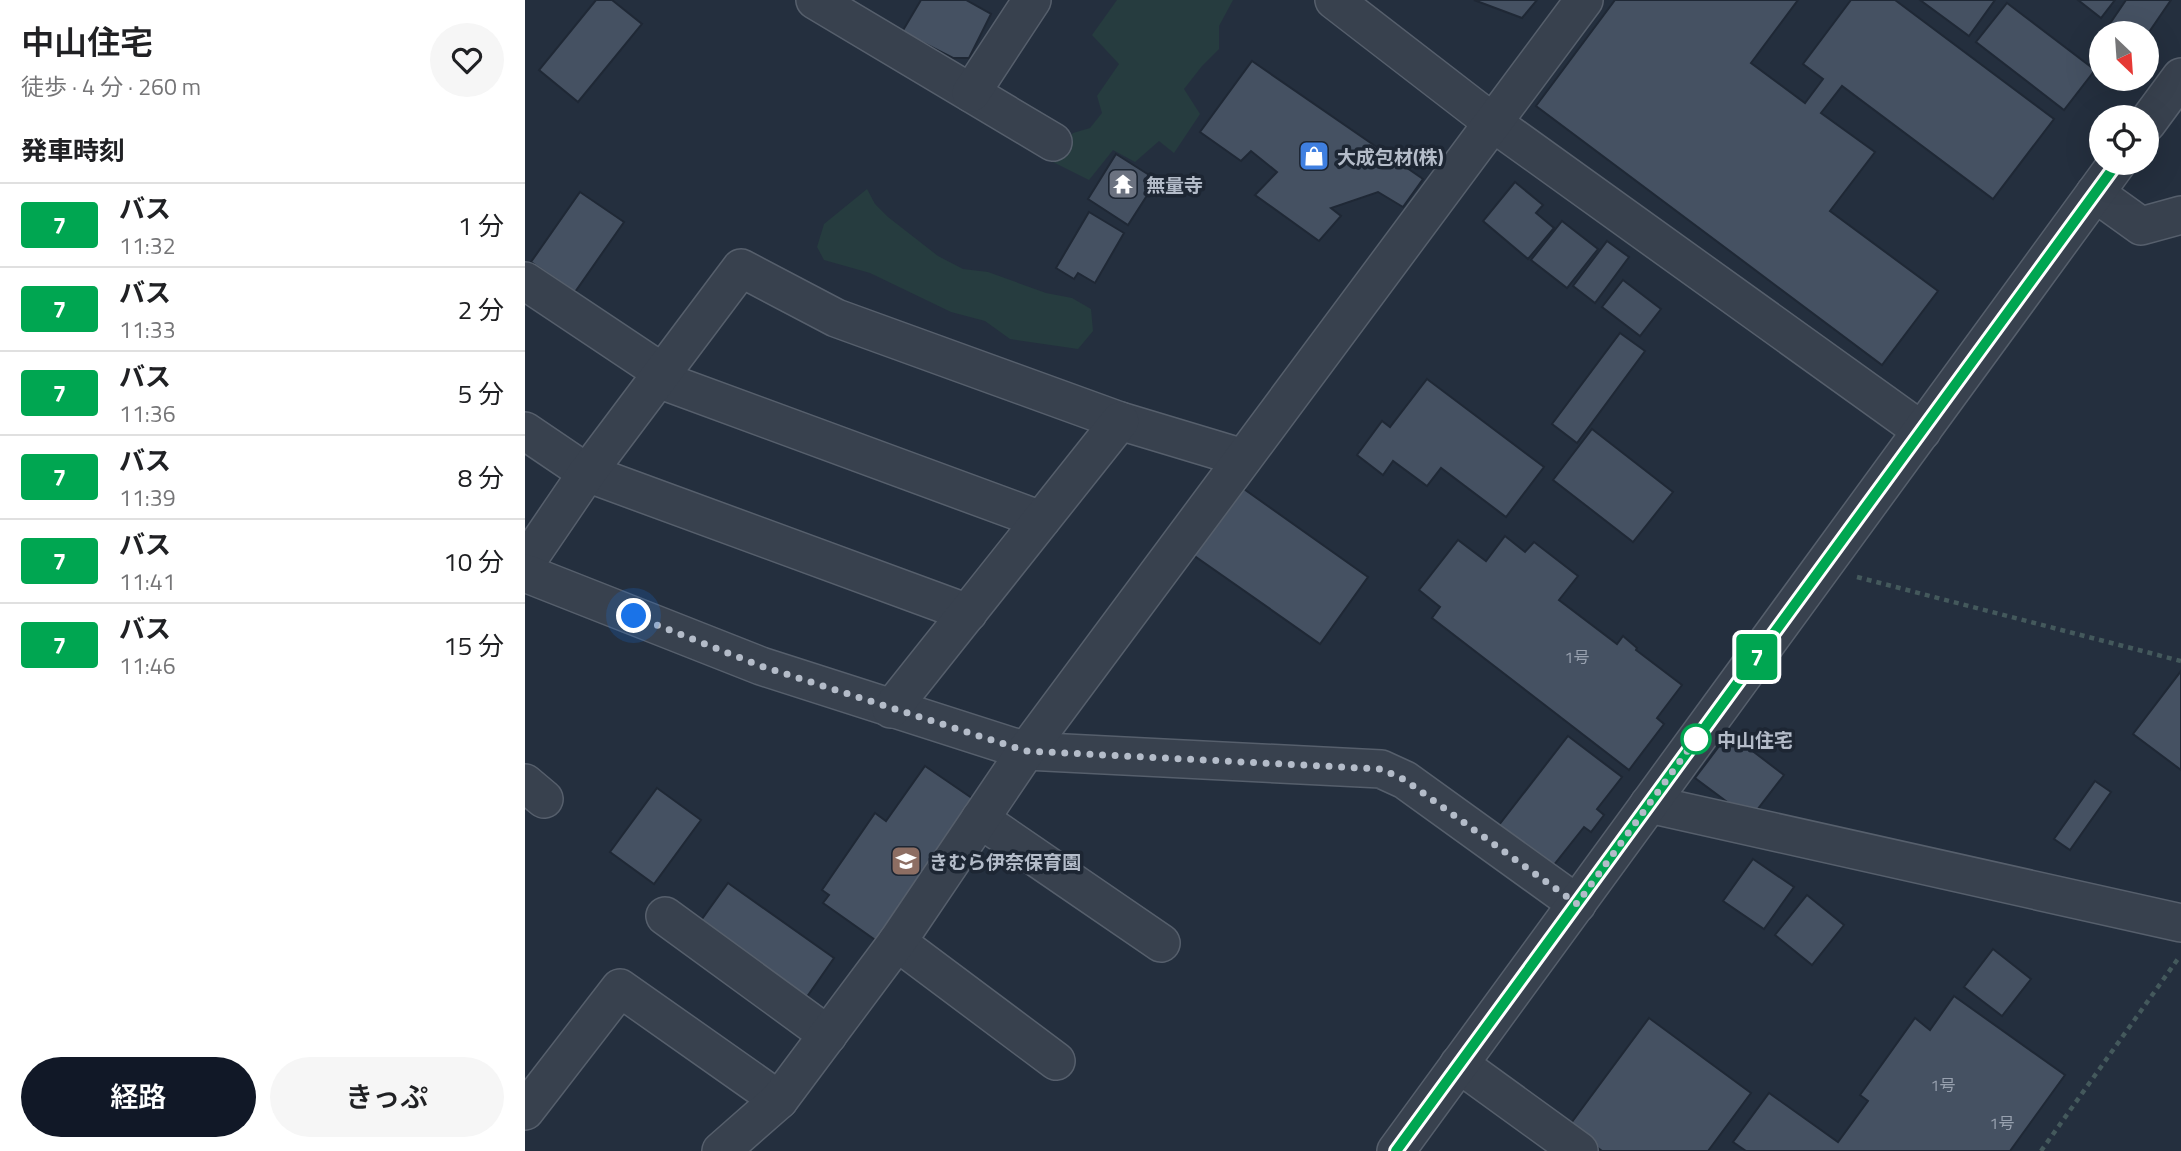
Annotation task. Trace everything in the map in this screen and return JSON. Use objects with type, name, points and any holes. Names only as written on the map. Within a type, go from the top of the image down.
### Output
[{"type":"street","points":[[815,0],[1053,142]]},
{"type":"street","points":[[971,93],[1033,0]]},
{"type":"street","points":[[1334,0],[1492,122],[1922,431]]},
{"type":"street","points":[[721,1151],[779,1100],[828,1035],[897,942],[1026,751],[1584,0]]},
{"type":"street","points":[[2159,107],[2180,82]]},
{"type":"street","points":[[1396,1151],[2108,175]]},
{"type":"street","points":[[2095,192],[2141,226],[2181,215]]},
{"type":"street","points":[[525,564],[587,473],[741,268],[836,318],[1120,421],[1243,458]]},
{"type":"street","points":[[525,281],[660,376],[1041,520]]},
{"type":"street","points":[[891,709],[1120,421]]},
{"type":"street","points":[[525,431],[587,473],[968,613]]},
{"type":"street","points":[[525,573],[761,666],[1026,751],[1381,769],[1405,780],[1577,904]]},
{"type":"street","points":[[1649,804],[2181,923]]},
{"type":"street","points":[[980,819],[1161,943]]},
{"type":"street","points":[[665,916],[828,1035]]},
{"type":"street","points":[[897,942],[1056,1061]]},
{"type":"street","points":[[525,1111],[619,988],[779,1100]]},
{"type":"street","points":[[1459,1064],[1579,1151]]},
{"type":"path","points":[[1822,568],[2181,661]]},
{"type":"path","points":[[2041,1151],[2181,956]]},
{"type":"green space","points":[[1117,0],[1233,0],[1219,26],[1219,49],[1184,89],[1200,114],[1174,153],[1159,141],[1135,162],[1113,150],[1089,180],[1049,160],[1073,133],[1090,128],[1102,113],[1097,96],[1119,64],[1092,35]]},
{"type":"green space","points":[[867,189],[875,204],[888,217],[938,256],[963,269],[988,272],[1046,293],[1072,298],[1091,309],[1093,331],[1078,349],[1010,339],[985,321],[951,312],[870,273],[824,260],[817,247],[824,224]]},
{"type":"building","points":[[596,0],[612,0],[642,24],[578,102],[539,70]]},
{"type":"building","points":[[921,0],[966,0],[991,14],[969,58],[953,58],[902,32]]},
{"type":"building","points":[[1474,0],[1537,0],[1522,18]]},
{"type":"building","points":[[1615,0],[1798,0],[1751,63],[1805,103],[1823,79],[1803,64],[1851,0],[1895,0],[2054,119],[1993,199],[1842,86],[1821,113],[1875,152],[1830,211],[1938,291],[1882,365],[1536,106]]},
{"type":"building","points":[[1920,0],[1995,0],[1969,36]]},
{"type":"building","points":[[2078,0],[2115,0],[2101,18]]},
{"type":"building","points":[[2126,0],[2171,0],[2157,21],[2112,21]]},
{"type":"building","points":[[2007,3],[2089,65],[2089,78],[2064,110],[1976,42]]},
{"type":"building","points":[[1252,61],[1423,179],[1403,207],[1378,192],[1331,208],[1341,216],[1319,241],[1255,195],[1277,172],[1251,151],[1241,161],[1200,132]]},
{"type":"building","points":[[1116,154],[1157,180],[1128,225],[1088,199]]},
{"type":"building","points":[[1515,182],[1543,205],[1536,213],[1554,228],[1528,259],[1483,221]]},
{"type":"building","points":[[580,192],[624,222],[575,292],[531,262]]},
{"type":"building","points":[[1089,212],[1124,233],[1095,283],[1078,273],[1074,279],[1056,268]]},
{"type":"building","points":[[1562,221],[1598,249],[1567,288],[1531,260]]},
{"type":"building","points":[[1607,241],[1629,257],[1595,303],[1573,286]]},
{"type":"building","points":[[1623,280],[1661,309],[1640,336],[1602,307]]},
{"type":"building","points":[[1620,333],[1645,351],[1577,443],[1552,424]]},
{"type":"building","points":[[1427,379],[1544,467],[1506,517],[1441,468],[1427,486],[1393,461],[1383,475],[1357,455],[1382,421],[1390,427]]},
{"type":"building","points":[[1592,429],[1673,492],[1633,542],[1553,480]]},
{"type":"building","points":[[1234,482],[1368,577],[1320,644],[1186,550]]},
{"type":"building","points":[[1505,536],[1525,552],[1534,542],[1578,576],[1559,600],[1617,644],[1623,636],[1636,650],[1682,685],[1657,718],[1664,724],[1629,770],[1432,618],[1440,607],[1419,590],[1458,540],[1486,561]]},
{"type":"building","points":[[2181,671],[2181,770],[2133,734]]},
{"type":"building","points":[[1729,733],[1784,775],[1750,819],[1695,778]]},
{"type":"building","points":[[1568,736],[1622,777],[1597,809],[1604,815],[1591,832],[1584,827],[1553,866],[1499,825]]},
{"type":"building","points":[[925,766],[979,803],[881,944],[823,903],[829,895],[822,890],[875,813],[886,821]]},
{"type":"building","points":[[2095,781],[2111,792],[2070,850],[2054,839]]},
{"type":"building","points":[[657,788],[701,820],[654,884],[610,852]]},
{"type":"building","points":[[1753,859],[1794,887],[1764,929],[1723,901]]},
{"type":"building","points":[[728,883],[834,958],[804,1001],[697,926]]},
{"type":"building","points":[[1807,895],[1844,925],[1812,965],[1775,935]]},
{"type":"building","points":[[1993,949],[2031,979],[2002,1016],[1964,987]]},
{"type":"building","points":[[1954,996],[2065,1075],[2010,1151],[1746,1151],[1733,1142],[1769,1093],[1838,1142],[1868,1101],[1860,1095],[1915,1018],[1930,1030]]},
{"type":"building","points":[[1649,1018],[1751,1093],[1708,1151],[1602,1151],[1569,1126]]},
{"type":"bus line","name":"7","points":[[1396,1151],[2108,175]]},
{"type":"place","name":"大成包材(株)","points":[[1314,156]]},
{"type":"place","name":"無量寺","points":[[1123,184]]},
{"type":"place","name":"中山住宅","points":[[1696,739]]},
{"type":"place","name":"きむら伊奈保育園","points":[[906,861]]},
{"type":"route","points":[[634,616],[761,666],[1026,751],[1381,769],[1405,780],[1577,904],[1696,739]]}]
